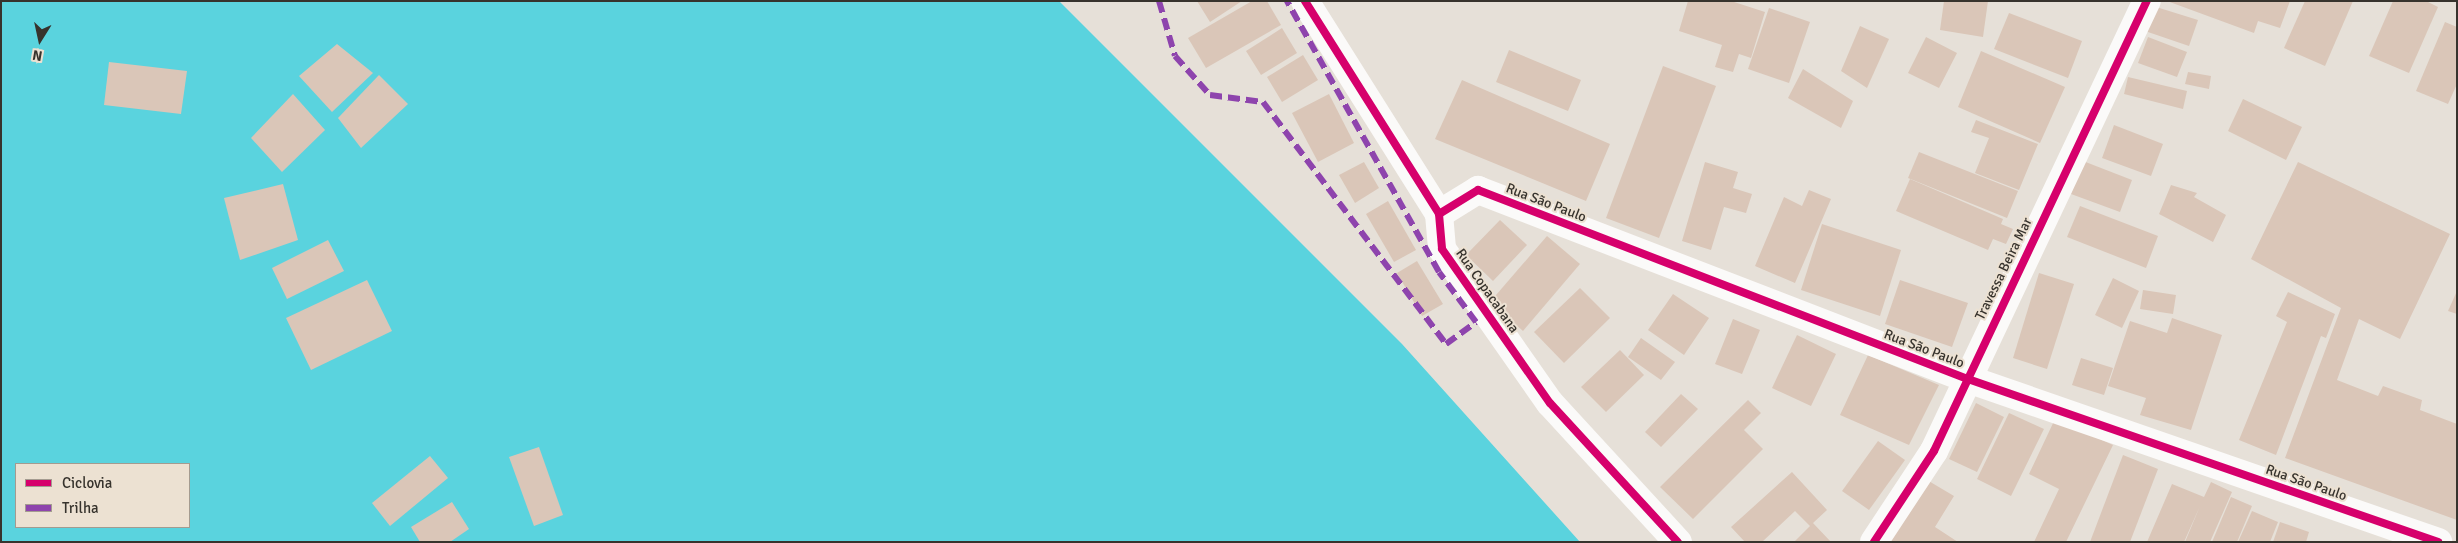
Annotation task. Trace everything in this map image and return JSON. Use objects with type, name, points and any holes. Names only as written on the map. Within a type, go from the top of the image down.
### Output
[{"type":"street","name":"Rua Copacabana","points":[[1305,1],[1439,214],[1442,249],[1550,403],[1678,542]]},
{"type":"street","name":"Travessa Beira Mar","points":[[1874,542],[1934,452],[1966,378],[2147,1]]},
{"type":"street","name":"Rua São Paulo","points":[[1439,214],[1478,190],[1966,378],[2438,542]]},
{"type":"water","points":[[1,1],[1059,1],[1402,344],[1580,542],[1,542]]},
{"type":"building","points":[[1197,1],[1242,1],[1210,22]]},
{"type":"building","points":[[1252,1],[1267,1],[1281,25],[1206,68],[1188,38]]},
{"type":"building","points":[[1688,1],[1731,1],[1765,12],[1751,58],[1739,54],[1733,72],[1715,67],[1722,45],[1679,31]]},
{"type":"building","points":[[1944,1],[1988,1],[1983,37],[1940,30]]},
{"type":"building","points":[[2167,1],[2290,1],[2280,28],[2258,21],[2254,33]]},
{"type":"building","points":[[2305,1],[2353,1],[2325,66],[2284,48]]},
{"type":"building","points":[[2393,1],[2426,1],[2438,7],[2409,73],[2369,56]]},
{"type":"building","points":[[2153,6],[2198,20],[2189,46],[2145,31]]},
{"type":"building","points":[[1769,8],[1810,22],[1789,83],[1748,69]]},
{"type":"building","points":[[2009,13],[2082,41],[2068,78],[1994,49]]},
{"type":"building","points":[[2445,22],[2457,27],[2457,84],[2448,104],[2416,91]]},
{"type":"building","points":[[1860,26],[1889,39],[1867,88],[1841,71]]},
{"type":"building","points":[[1282,28],[1297,53],[1261,75],[1246,51]]},
{"type":"building","points":[[1926,37],[1957,53],[1939,88],[1908,73]]},
{"type":"building","points":[[2148,37],[2187,52],[2177,77],[2138,63]]},
{"type":"building","points":[[337,44],[373,73],[332,112],[299,76]]},
{"type":"building","points":[[1509,50],[1581,80],[1568,111],[1496,82]]},
{"type":"building","points":[[1981,51],[2065,87],[2040,143],[1958,107]]},
{"type":"building","points":[[1303,55],[1318,80],[1282,102],[1267,77]]},
{"type":"building","points":[[109,62],[187,71],[181,114],[104,105]]},
{"type":"building","points":[[1663,66],[1716,86],[1659,238],[1606,218]]},
{"type":"building","points":[[1803,69],[1853,101],[1841,128],[1788,98]]},
{"type":"building","points":[[2188,72],[2211,76],[2209,89],[2185,84]]},
{"type":"building","points":[[379,75],[408,104],[361,148],[338,118]]},
{"type":"building","points":[[2128,77],[2187,91],[2183,109],[2124,94]]},
{"type":"building","points":[[1462,80],[1610,144],[1586,201],[1435,139]]},
{"type":"building","points":[[293,94],[325,130],[282,172],[251,138]]},
{"type":"building","points":[[1329,94],[1354,143],[1318,162],[1292,113]]},
{"type":"building","points":[[2243,99],[2302,127],[2286,160],[2228,131]]},
{"type":"building","points":[[1976,120],[2038,144],[2019,190],[1975,173],[1989,138],[1971,132]]},
{"type":"building","points":[[2114,125],[2163,144],[2151,176],[2102,158]]},
{"type":"building","points":[[1919,152],[2018,191],[2007,218],[1908,178]]},
{"type":"building","points":[[2083,161],[2132,180],[2120,212],[2071,194]]},
{"type":"building","points":[[1364,162],[1379,188],[1355,203],[1339,175]]},
{"type":"building","points":[[1705,162],[1738,172],[1733,188],[1752,194],[1746,213],[1724,207],[1711,250],[1682,241]]},
{"type":"building","points":[[2298,162],[2450,234],[2400,339],[2359,319],[2337,380],[2378,396],[2383,386],[2422,400],[2420,410],[2457,424],[2457,520],[2285,458],[2341,308],[2251,259]]},
{"type":"building","points":[[1910,179],[2003,219],[2001,224],[2013,229],[2006,244],[1993,239],[1988,250],[1896,211]]},
{"type":"building","points":[[283,184],[298,240],[240,260],[224,198]]},
{"type":"building","points":[[2171,185],[2197,193],[2194,197],[2226,215],[2213,242],[2159,214]]},
{"type":"building","points":[[1809,190],[1831,199],[1795,283],[1755,266],[1784,197],[1802,206]]},
{"type":"building","points":[[1388,201],[1416,250],[1394,262],[1366,214]]},
{"type":"building","points":[[2080,206],[2158,236],[2146,268],[2067,237]]},
{"type":"building","points":[[1500,220],[1527,245],[1493,281],[1466,255]]},
{"type":"building","points":[[1822,224],[1901,250],[1880,316],[1801,290]]},
{"type":"building","points":[[1547,236],[1580,264],[1523,331],[1490,302]]},
{"type":"building","points":[[328,240],[344,271],[287,299],[272,268]]},
{"type":"building","points":[[1417,261],[1443,304],[1422,316],[1397,273]]},
{"type":"building","points":[[2039,273],[2074,284],[2047,369],[2013,358]]},
{"type":"building","points":[[2113,278],[2139,291],[2122,328],[2095,315]]},
{"type":"building","points":[[367,280],[392,331],[311,370],[286,318]]},
{"type":"building","points":[[1900,280],[1968,303],[1952,347],[1885,324]]},
{"type":"building","points":[[1580,288],[1610,318],[1564,363],[1534,332]]},
{"type":"building","points":[[2143,290],[2176,295],[2173,314],[2140,309]]},
{"type":"building","points":[[2457,291],[2457,314],[2448,311]]},
{"type":"building","points":[[2288,292],[2335,314],[2326,338],[2321,336],[2276,455],[2239,440],[2287,322],[2276,316]]},
{"type":"building","points":[[1673,294],[1709,318],[1684,355],[1648,330]]},
{"type":"building","points":[[2172,318],[2222,335],[2191,430],[2140,415],[2146,398],[2108,386],[2130,321],[2167,333]]},
{"type":"building","points":[[1733,319],[1760,330],[1742,374],[1715,364]]},
{"type":"building","points":[[1797,335],[1836,354],[1811,406],[1772,388]]},
{"type":"building","points":[[1641,338],[1675,362],[1661,380],[1628,357]]},
{"type":"building","points":[[1620,350],[1644,375],[1606,412],[1581,387]]},
{"type":"building","points":[[1868,355],[1939,385],[1909,445],[1840,415]]},
{"type":"building","points":[[2081,358],[2113,368],[2104,395],[2072,385]]},
{"type":"building","points":[[1681,394],[1698,409],[1661,447],[1645,432]]},
{"type":"building","points":[[1748,400],[1761,413],[1744,430],[1763,449],[1693,519],[1660,487]]},
{"type":"building","points":[[1976,403],[2004,417],[1977,472],[1949,459]]},
{"type":"building","points":[[2009,413],[2044,429],[2011,496],[1977,479]]},
{"type":"building","points":[[2055,419],[2113,445],[2066,542],[2034,542],[2059,489],[2029,474]]},
{"type":"building","points":[[1878,441],[1905,460],[1869,510],[1842,491]]},
{"type":"building","points":[[539,447],[563,515],[534,526],[509,457]]},
{"type":"building","points":[[2123,455],[2158,469],[2130,542],[2090,542]]},
{"type":"building","points":[[430,456],[448,478],[390,526],[372,503]]},
{"type":"building","points":[[1792,472],[1827,510],[1813,523],[1831,542],[1794,542],[1810,526],[1795,511],[1762,542],[1745,542],[1731,527]]},
{"type":"building","points":[[1927,480],[1954,496],[1935,527],[1958,542],[1889,542]]},
{"type":"building","points":[[2211,482],[2232,492],[2210,542],[2185,542],[2200,506],[2184,542],[2147,542],[2172,484],[2204,497]]},
{"type":"building","points":[[2231,497],[2252,506],[2237,542],[2212,542]]},
{"type":"building","points":[[452,502],[469,529],[450,542],[420,542],[411,527]]},
{"type":"building","points":[[2252,511],[2278,522],[2270,542],[2238,542]]},
{"type":"building","points":[[2280,522],[2309,532],[2306,542],[2273,542]]},
{"type":"marked path","points":[[1159,1],[1175,56],[1210,95],[1263,102],[1446,344],[1476,322],[1439,272],[1287,1]]},
{"type":"cycle path","points":[[1305,1],[1439,214],[1442,249],[1550,403],[1678,542]]},
{"type":"cycle path","points":[[1874,542],[1934,451],[2147,1]]},
{"type":"cycle path","points":[[1439,214],[1478,190],[1965,378],[2438,542]]}]
